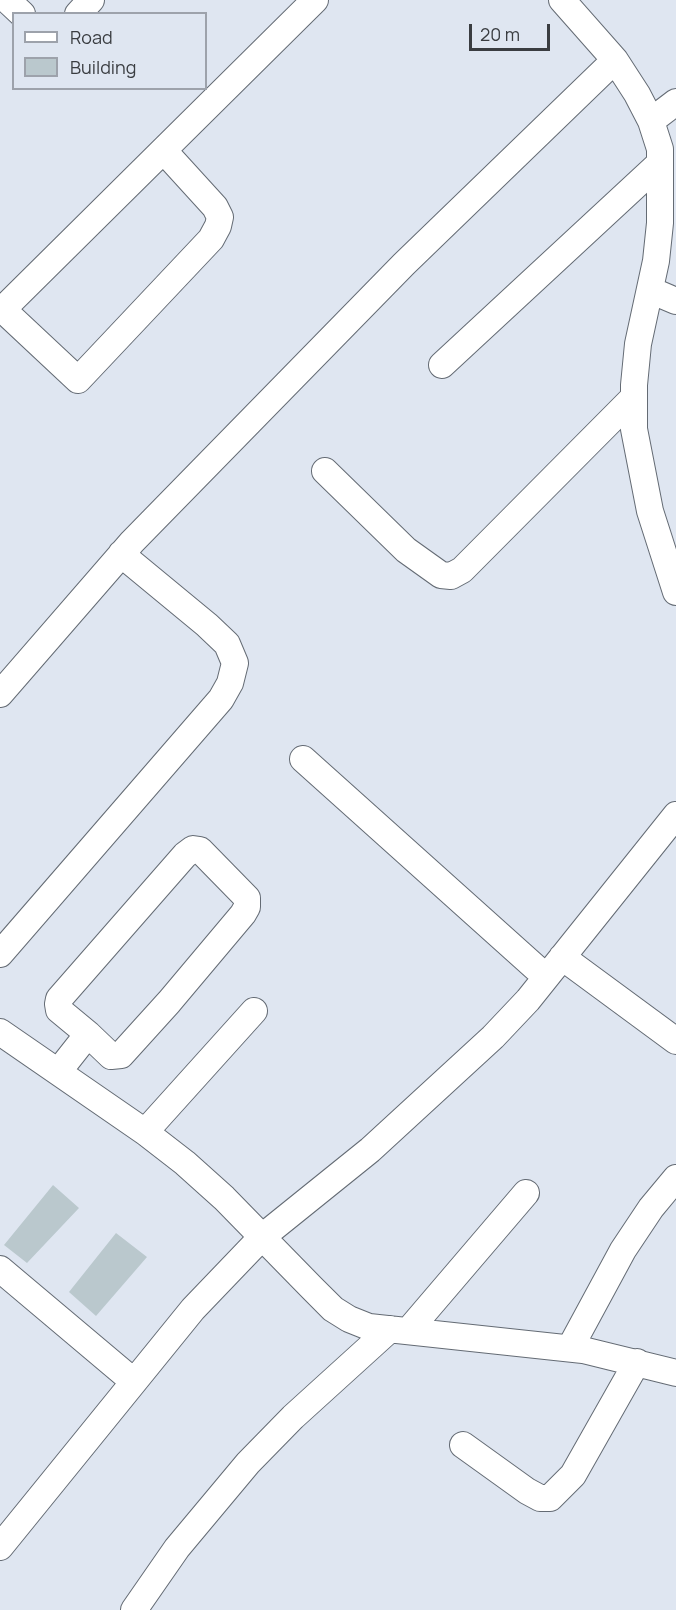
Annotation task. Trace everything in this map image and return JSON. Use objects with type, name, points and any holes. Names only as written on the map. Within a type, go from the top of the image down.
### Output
[{"type":"street","points":[[7,0],[20,12]]},
{"type":"street","points":[[80,12],[91,0]]},
{"type":"street","points":[[164,151],[215,207],[220,217],[218,226],[211,239],[78,380],[1,308],[164,151],[315,0]]},
{"type":"street","points":[[573,4],[638,94],[665,155],[660,224],[650,290],[638,345],[634,429],[650,511],[676,592]]},
{"type":"street","points":[[0,694],[122,554],[404,264],[615,60]]},
{"type":"street","points":[[651,122],[676,102]]},
{"type":"street","points":[[442,365],[665,155]]},
{"type":"street","points":[[650,290],[676,301]]},
{"type":"street","points":[[325,471],[405,550],[441,575],[451,576],[462,570],[634,397]]},
{"type":"street","points":[[0,954],[220,699],[230,684],[235,663],[227,644],[122,554]]},
{"type":"street","points":[[303,759],[546,977]]},
{"type":"street","points":[[0,1547],[193,1309],[262,1237],[369,1150],[493,1037],[546,977],[676,815]]},
{"type":"street","points":[[193,849],[200,850],[247,898],[247,907],[243,914],[121,1055],[111,1056],[88,1034],[59,1010],[59,999],[185,855],[193,849]]},
{"type":"street","points":[[562,957],[676,1041]]},
{"type":"street","points":[[145,1132],[254,1011]]},
{"type":"street","points":[[0,1032],[145,1132],[185,1163],[224,1198],[333,1308],[349,1319],[369,1327],[570,1348],[676,1373]]},
{"type":"street","points":[[58,1072],[88,1034]]},
{"type":"street","points":[[570,1348],[623,1250],[651,1208],[676,1178]]},
{"type":"street","points":[[134,1610],[177,1548],[248,1463],[340,1372],[399,1330],[526,1193]]},
{"type":"street","points":[[0,1269],[134,1381]]},
{"type":"street","points":[[463,1444],[527,1491],[540,1498],[550,1498],[573,1475],[637,1362]]},
{"type":"building","points":[[53,1185],[79,1208],[27,1263],[4,1245]]},
{"type":"building","points":[[116,1233],[147,1257],[96,1316],[69,1292]]}]
